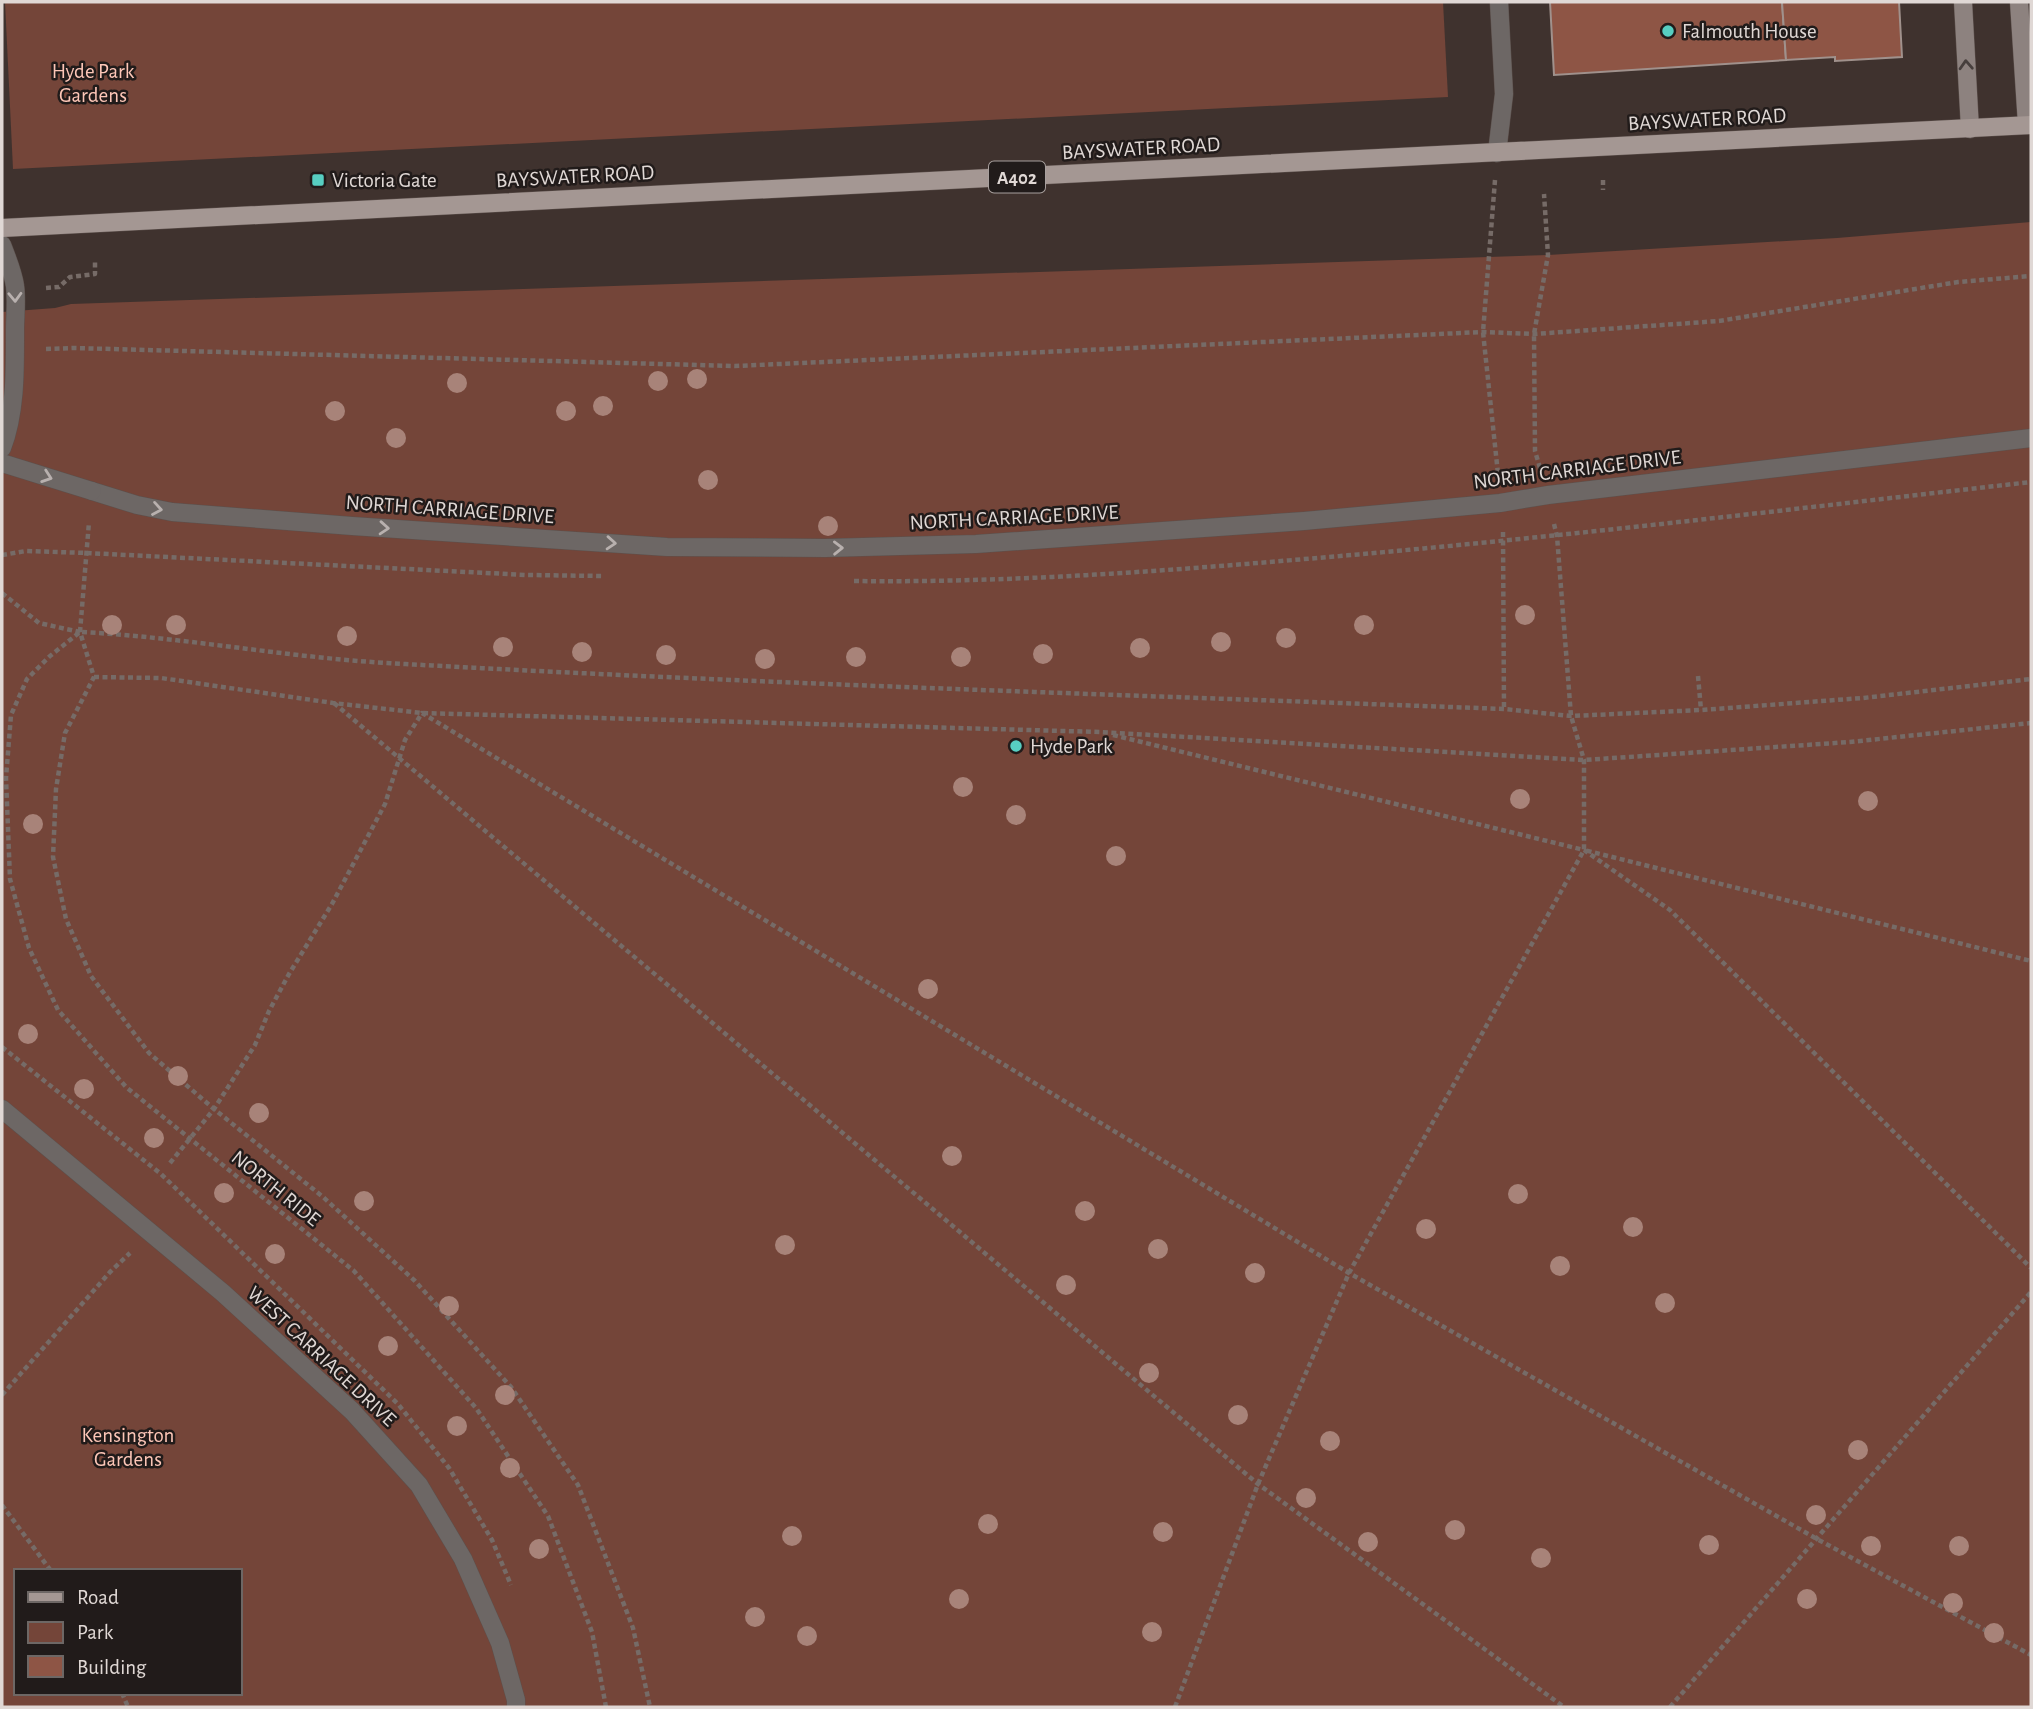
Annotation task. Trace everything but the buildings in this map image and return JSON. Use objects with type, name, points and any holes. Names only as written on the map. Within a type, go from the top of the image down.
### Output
[{"type":"main road","name":"BAYSWATER ROAD","points":[[2,228],[2029,125]]},
{"type":"street","points":[[1497,153],[1504,94],[1499,2]]},
{"type":"street","points":[[1962,2],[1969,129]]},
{"type":"street","points":[[2019,2],[2029,125]]},
{"type":"street","points":[[2,245],[12,272],[16,304],[11,411],[2,448]]},
{"type":"street","name":"NORTH CARRIAGE DRIVE","points":[[2,463],[137,506],[172,512],[667,547],[825,548],[976,544],[1304,521],[1500,503],[2031,438]]},
{"type":"street","name":"WEST CARRIAGE DRIVE","points":[[2,1109],[233,1302],[352,1410],[419,1485],[469,1571],[499,1643],[516,1707]]},
{"type":"path","points":[[1497,153],[1483,332],[1503,542],[1504,709]]},
{"type":"path","points":[[1603,180],[1604,190]]},
{"type":"path","points":[[1175,1707],[1258,1484],[1349,1273],[1584,850],[1584,760],[1571,716],[1557,536],[1549,495],[1535,451],[1534,334],[1548,255],[1544,194]]},
{"type":"path","points":[[40,288],[59,288],[70,277],[95,274],[95,259]]},
{"type":"path","points":[[56,348],[735,366],[1483,332],[1534,334],[1719,321],[1958,282],[2031,276]]},
{"type":"path","points":[[88,541],[80,632],[94,677],[65,733],[56,789],[53,857],[66,919],[91,976],[149,1053],[323,1197],[415,1281],[511,1387],[578,1486],[633,1629],[650,1707]]},
{"type":"path","points":[[2,593],[39,623],[80,632],[135,635],[268,653],[382,663],[695,678],[1504,709],[1571,716],[1863,698],[2031,679]]},
{"type":"path","name":"NORTH RIDE","points":[[80,632],[27,679],[11,715],[6,778],[10,879],[29,948],[58,1010],[126,1087],[354,1272],[476,1408],[548,1516],[592,1632],[606,1707]]},
{"type":"path","points":[[1698,676],[1701,710]]},
{"type":"path","points":[[94,677],[161,678],[422,713],[1100,732],[1584,760],[1850,742],[2031,723]]},
{"type":"path","points":[[333,703],[1258,1484],[1564,1707]]},
{"type":"path","points":[[170,1163],[214,1109],[256,1045],[269,1011],[332,904],[385,804],[405,740],[422,713]]},
{"type":"path","points":[[422,713],[1349,1273],[1817,1539],[2031,1655]]},
{"type":"path","points":[[1100,732],[2031,961]]},
{"type":"path","points":[[1584,850],[1670,910],[2031,1268]]},
{"type":"path","points":[[2,1395],[132,1250]]},
{"type":"path","points":[[1670,1707],[2031,1292]]},
{"type":"path","points":[[2,1506],[49,1569]]},
{"type":"green space","name":"Hyde Park Gardens","points":[[5,2],[1443,2],[1448,97],[13,169]]},
{"type":"green space","name":"Hyde Park","points":[[2031,222],[2031,1707],[2,1707],[2,312],[55,308],[71,304],[1548,255],[1837,238]]},
{"type":"place","name":"Falmouth House","points":[[1668,31]]},
{"type":"place","name":"Victoria Gate","points":[[318,180]]},
{"type":"place","name":"Hyde Park","points":[[1016,746]]},
{"type":"park label","name":"Kensington Gardens","points":[[128,1447]]}]
